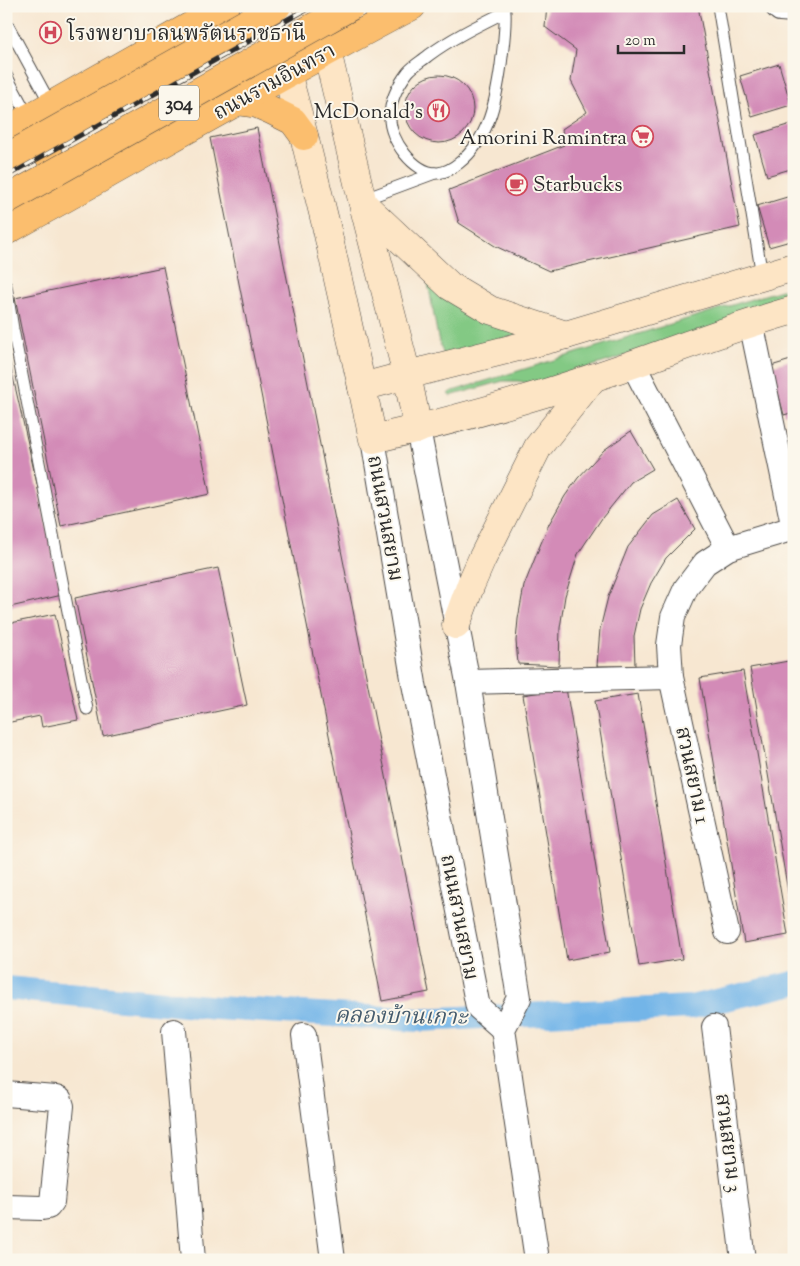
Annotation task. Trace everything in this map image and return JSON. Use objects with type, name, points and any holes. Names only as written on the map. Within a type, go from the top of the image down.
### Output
[{"type":"highway","points":[[70,196],[29,118],[226,6]]},
{"type":"highway","name":"304","points":[[6,158],[277,6]]},
{"type":"highway","name":"ถนนรามอินทรา","points":[[6,200],[351,6]]},
{"type":"highway","name":"ถนนรามอินทรา","points":[[6,231],[287,73],[412,6]]},
{"type":"highway","points":[[237,102],[256,104],[294,121],[304,136]]},
{"type":"street","name":"ถนนสวนสยาม","points":[[255,6],[287,73],[325,222],[362,387],[373,439],[414,684],[478,1007],[503,1028],[519,998],[468,682],[407,375],[327,51],[306,6]]},
{"type":"street","points":[[777,6],[780,9],[794,10]]},
{"type":"street","points":[[363,202],[450,286],[490,310],[566,335]]},
{"type":"street","points":[[362,387],[566,335],[794,267]]},
{"type":"street","points":[[373,439],[418,429],[512,403],[593,378],[751,322],[794,310]]},
{"type":"street","points":[[751,322],[784,429],[794,529]]},
{"type":"street","points":[[633,364],[728,548]]},
{"type":"street","points":[[456,625],[482,558],[538,447],[593,378]]},
{"type":"street","name":"สวนสยาม 1","points":[[727,932],[671,677],[669,645],[673,617],[686,588],[705,563],[728,548],[794,529]]},
{"type":"street","points":[[468,682],[671,677]]},
{"type":"street","name":"สวนสยาม 3","points":[[714,1026],[744,1260]]},
{"type":"street","points":[[503,1028],[537,1260]]},
{"type":"street","points":[[174,1032],[193,1260]]},
{"type":"street","points":[[304,1035],[333,1260]]},
{"type":"street","points":[[6,1094],[56,1098],[60,1100],[62,1106],[52,1202],[42,1208],[6,1207]]},
{"type":"lane","points":[[435,173],[411,161],[393,133],[390,120],[395,94],[402,80],[414,66],[456,38],[516,6]]},
{"type":"lane","points":[[718,6],[762,276]]},
{"type":"lane","points":[[363,202],[435,173],[450,169],[465,158],[478,143],[488,124],[494,104],[506,26],[505,12]]},
{"type":"lane","points":[[6,22],[29,118]]},
{"type":"lane","points":[[6,75],[29,118]]},
{"type":"lane","points":[[6,286],[10,329],[87,709]]},
{"type":"green space","points":[[427,277],[520,334],[444,356],[438,338]]},
{"type":"green space","points":[[794,286],[794,304],[534,384],[503,381],[450,396],[448,394],[450,392]]},
{"type":"building","name":"Amorini Ramintra","points":[[547,6],[698,6],[740,227],[549,271],[495,246],[459,223],[449,190],[564,145],[562,129],[587,112],[571,81],[576,50],[545,27]]},
{"type":"building","points":[[779,64],[791,105],[752,117],[740,76]]},
{"type":"building","name":"McDonald's","points":[[439,75],[452,77],[463,85],[471,96],[473,109],[471,122],[463,133],[452,141],[439,143],[426,141],[415,133],[407,122],[405,109],[407,96],[415,85],[426,77]]},
{"type":"building","points":[[794,123],[794,168],[767,176],[755,135]]},
{"type":"building","points":[[257,128],[429,992],[382,1001],[210,138]]},
{"type":"building","points":[[794,195],[794,240],[769,247],[757,206]]},
{"type":"building","points":[[163,267],[210,494],[61,526],[15,298]]},
{"type":"building","points":[[6,346],[62,595],[6,608]]},
{"type":"building","points":[[794,359],[794,412],[784,415],[771,366]]},
{"type":"building","points":[[631,431],[653,469],[631,482],[602,518],[578,554],[565,596],[560,628],[559,666],[518,664],[516,641],[524,586],[549,524],[578,478],[604,450]]},
{"type":"building","points":[[678,500],[695,529],[666,558],[651,583],[640,609],[634,636],[635,666],[597,666],[600,629],[608,597],[628,547],[653,515]]},
{"type":"building","points":[[218,568],[247,705],[103,736],[75,598]]},
{"type":"building","points":[[55,614],[78,720],[42,727],[40,716],[6,723],[6,624]]},
{"type":"building","points":[[794,660],[794,921],[793,921],[750,668]]},
{"type":"building","points":[[743,671],[788,935],[744,943],[700,678]]},
{"type":"building","points":[[566,688],[610,952],[567,960],[523,695]]},
{"type":"building","points":[[638,694],[682,959],[639,966],[595,701]]},
{"type":"waterway","name":"คลองบ้านเกาะ","points":[[6,988],[217,1008],[419,1020],[691,1007],[794,983]]},
{"type":"railway","points":[[6,176],[312,6]]},
{"type":"place","name":"โรงพยาบาลนพรัตนราชธานี","points":[[51,33]]},
{"type":"place","name":"McDonald's","points":[[439,111]]},
{"type":"place","name":"Amorini Ramintra","points":[[643,137]]},
{"type":"place","name":"Starbucks","points":[[517,184]]}]
